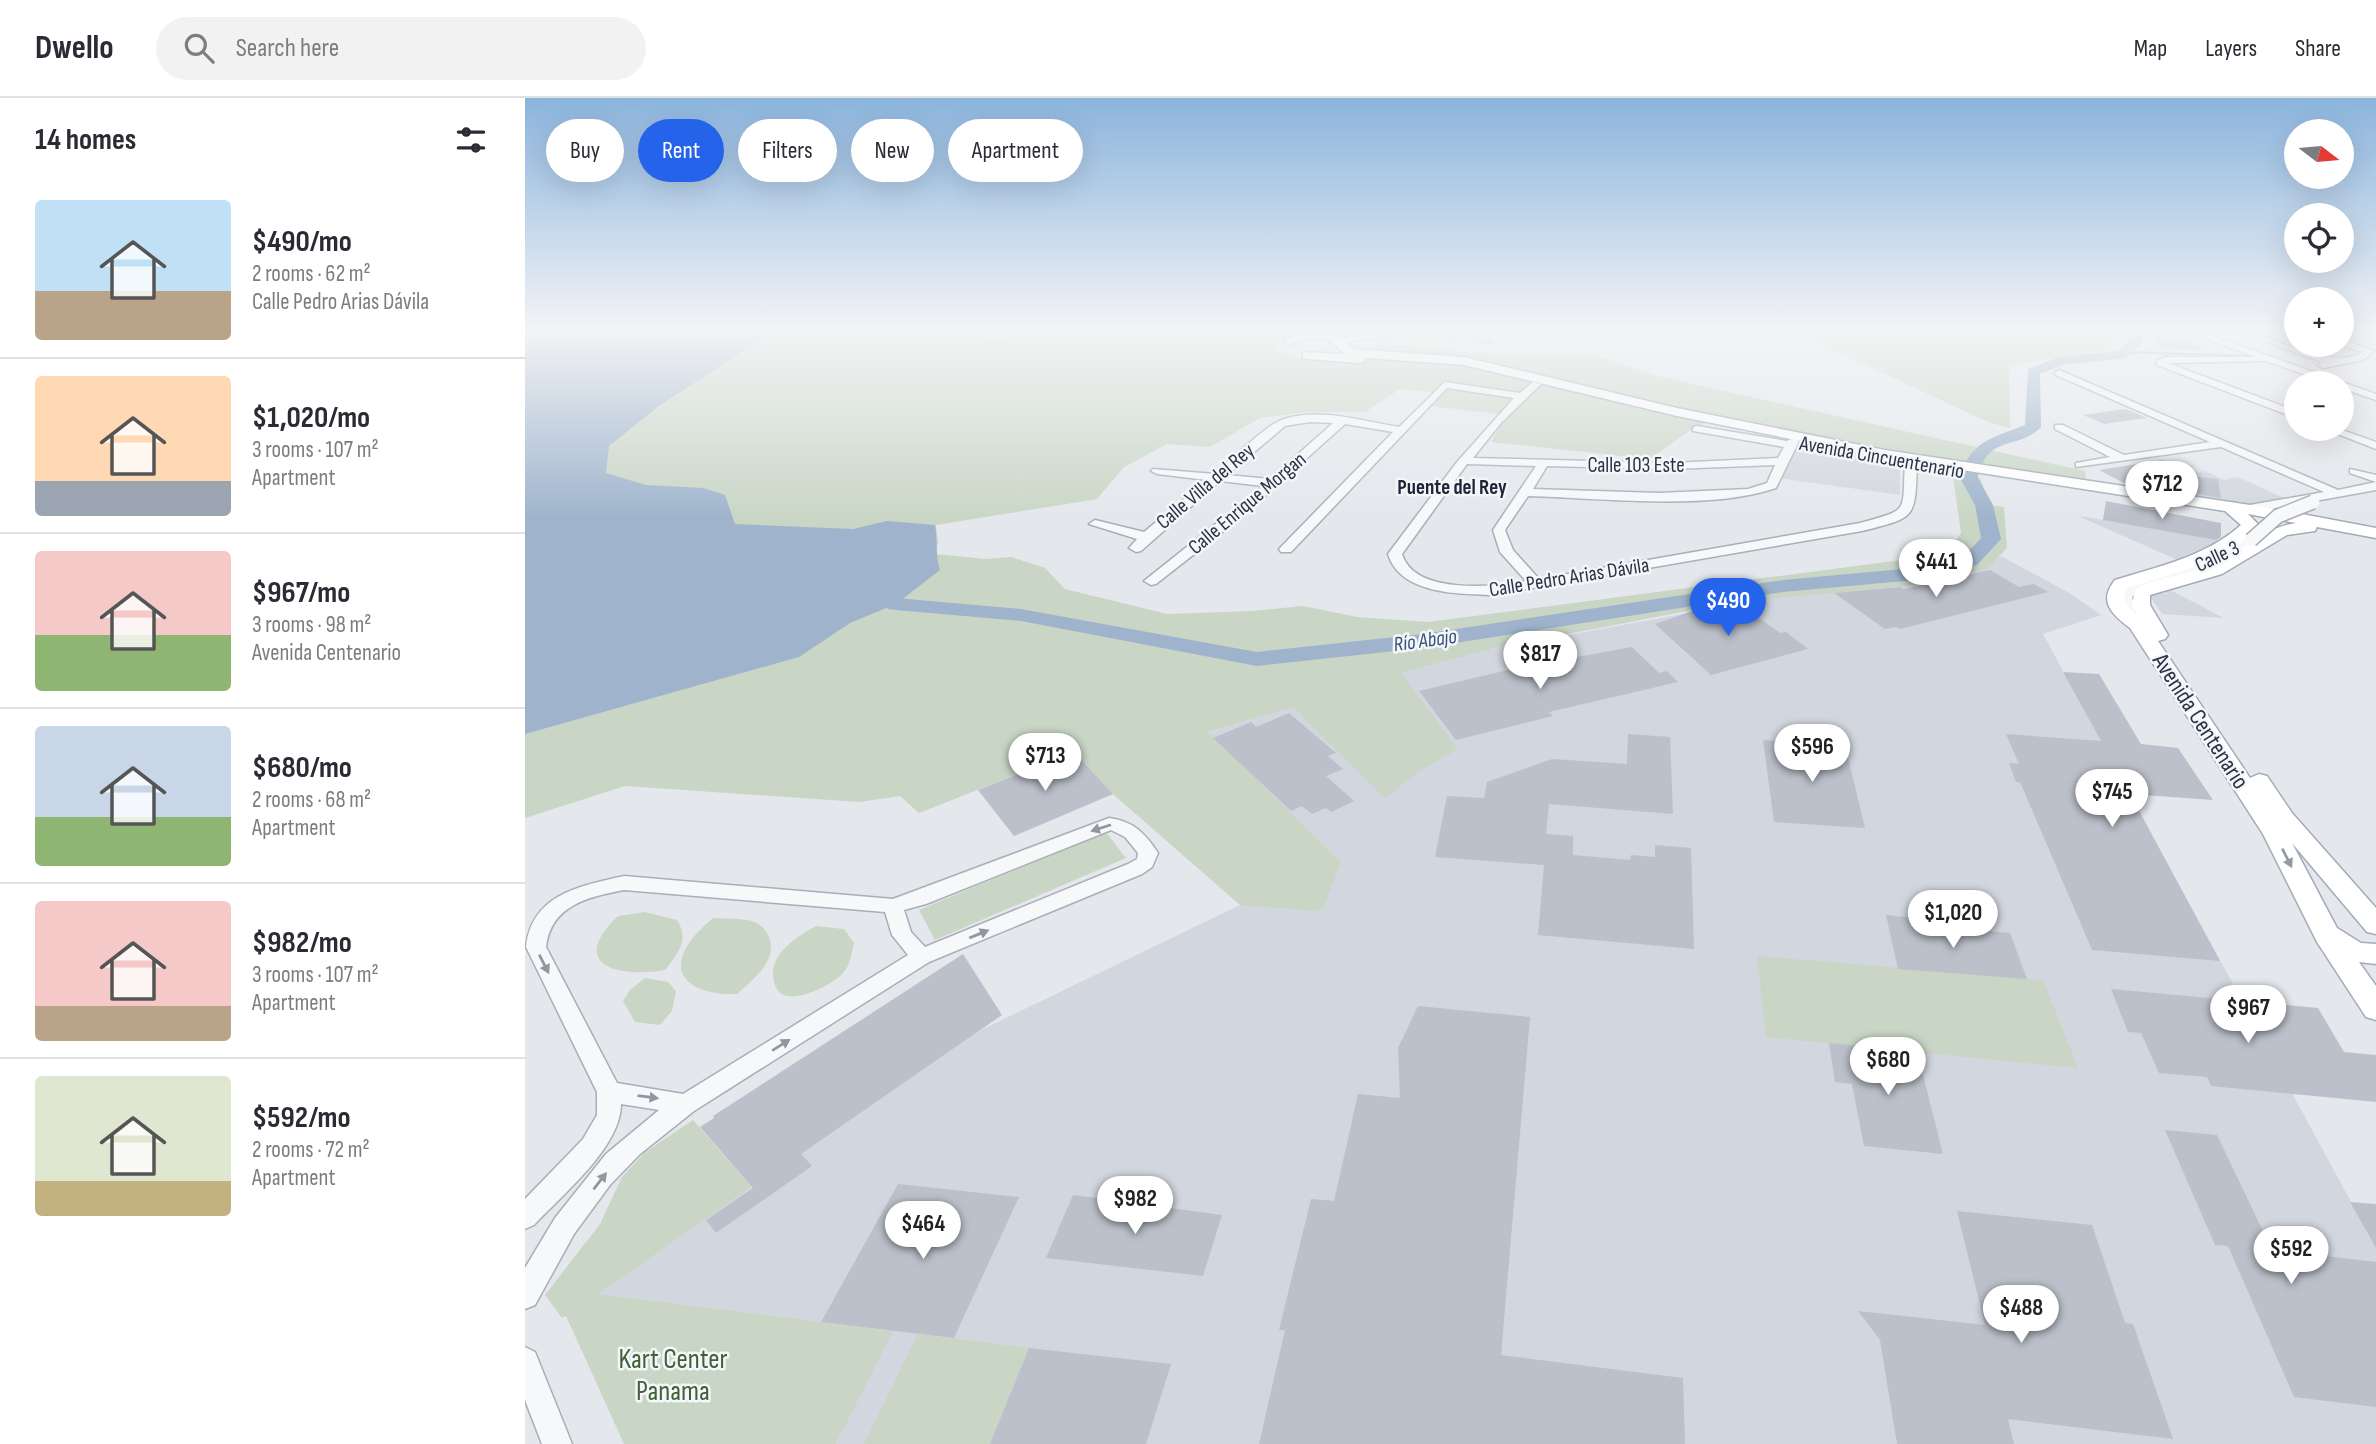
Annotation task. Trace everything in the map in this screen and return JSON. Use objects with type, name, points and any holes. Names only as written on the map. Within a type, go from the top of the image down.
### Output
[{"type":"main road","name":"Avenida Cincuentenario","points":[[1580,394],[1792,443],[1948,467]]},
{"type":"main road","name":"Avenida Cincuentenario","points":[[1600,394],[1709,419],[1948,467],[2245,521],[2328,528],[2376,538]]},
{"type":"main road","points":[[2245,521],[2328,528]]},
{"type":"main road","name":"Avenida Centenario","points":[[2245,521],[2222,549],[2121,584],[2116,588],[2114,597],[2116,603],[2137,624],[2275,834],[2326,932],[2372,993]]},
{"type":"main road","points":[[2289,524],[2376,533]]},
{"type":"main road","name":"Avenida Centenario","points":[[2289,524],[2233,562],[2205,574],[2152,587],[2141,593],[2139,600],[2147,620],[2284,818],[2376,925]]},
{"type":"main road","points":[[2326,932],[2355,952],[2376,954]]},
{"type":"street","points":[[1286,549],[1436,394]]},
{"type":"street","points":[[1466,461],[1524,394]]},
{"type":"street","points":[[2107,394],[2336,493]]},
{"type":"street","points":[[2241,394],[2284,410]]},
{"type":"street","name":"Calle Villa del Rey","points":[[1136,548],[1281,424],[1294,420],[1341,422],[1400,430]]},
{"type":"street","name":"Calle Enrique Morgan","points":[[1151,581],[1272,484],[1341,422]]},
{"type":"street","points":[[2059,427],[2123,459]]},
{"type":"street","points":[[1524,492],[1619,498],[1749,493],[1772,485],[1781,461],[1792,443],[1697,429]]},
{"type":"street","points":[[2354,438],[2376,446]]},
{"type":"street","points":[[2080,465],[2222,444]]},
{"type":"street","name":"Calle 103 Este","points":[[1466,461],[1671,466],[1781,461]]},
{"type":"street","name":"Calle Pedro Arias Dávila","points":[[1466,461],[1395,554],[1396,564],[1408,573],[1432,584],[1468,591],[1492,591],[1889,521],[1902,515],[1909,505],[1911,463]]},
{"type":"street","points":[[1535,583],[1499,538],[1502,523],[1543,464]]},
{"type":"street","points":[[1157,471],[1272,484]]},
{"type":"street","points":[[2354,471],[2376,479]]},
{"type":"street","points":[[2289,524],[2319,507],[2376,491]]},
{"type":"street","name":"Calle 3","points":[[2137,624],[2125,598],[2133,585],[2202,566],[2245,521],[2268,508],[2336,493],[2376,491]]},
{"type":"street","name":"Calle 3","points":[[2245,521],[2272,518],[2313,502],[2376,491]]},
{"type":"street","points":[[1095,524],[1146,537]]},
{"type":"street","points":[[525,1217],[592,1147],[609,1116],[609,1092],[536,947],[539,926],[558,906],[595,889],[624,883],[893,906],[919,899],[1109,824],[1130,828],[1148,853],[1145,862],[1135,869],[922,957],[686,1104],[649,1131],[615,1162],[559,1235],[525,1296]]},
{"type":"street","points":[[893,906],[902,935],[922,957]]},
{"type":"street","points":[[609,1092],[686,1104]]},
{"type":"street","points":[[525,1363],[557,1444]]},
{"type":"shaded area","points":[[1793,447],[1900,464],[1900,495],[1779,478]]},
{"type":"shaded area","points":[[2205,471],[2224,480],[2238,477],[2284,498],[2251,504],[2229,503],[2131,487]]},
{"type":"shaded area","points":[[2078,516],[2172,531],[2222,541],[2180,561]]},
{"type":"shaded area","points":[[2001,556],[2071,594],[2101,615],[2043,634],[2376,1248],[2376,1444],[836,1444],[892,1331],[597,1294],[979,1031],[1240,905],[1113,794],[1090,769],[1401,673],[1496,648],[1765,599],[1910,586],[1981,571]]},
{"type":"shaded area","points":[[2168,589],[2224,618],[2162,614],[2149,595],[2159,592],[2169,595],[2163,591]]},
{"type":"green space","points":[[538,394],[1393,394],[1365,412],[1307,412],[1260,418],[1210,447],[1167,444],[1124,467],[1097,499],[936,525],[938,543],[935,554],[986,559],[1011,557],[1045,568],[1065,589],[1167,614],[1303,606],[1357,617],[1428,622],[1924,557],[1951,548],[1961,533],[1953,475],[1980,478],[1990,505],[2004,507],[2007,548],[1988,568],[1981,571],[1910,586],[1766,599],[1703,608],[1496,648],[1401,673],[1458,749],[1418,772],[1385,798],[1293,707],[1208,732],[1341,862],[1324,906],[1316,911],[1240,905],[1113,794],[1074,752],[919,813],[900,796],[859,802],[625,786],[525,818],[525,636],[583,618]]},
{"type":"green space","points":[[1431,394],[1737,394],[2085,471],[2086,484],[1902,454],[1714,419],[1689,431],[1650,459],[1491,442],[1507,415],[1431,406]]},
{"type":"green space","points":[[1928,394],[2009,394],[2010,428],[1988,422]]},
{"type":"green space","points":[[1106,832],[1126,858],[935,940],[919,910]]},
{"type":"green space","points":[[645,912],[677,920],[681,927],[681,946],[670,964],[665,970],[648,972],[617,970],[605,965],[598,957],[597,947],[603,933],[618,916]]},
{"type":"green space","points":[[713,918],[757,923],[768,935],[771,944],[768,961],[757,976],[737,994],[705,990],[688,981],[682,973],[684,952]]},
{"type":"green space","points":[[816,926],[844,929],[854,943],[847,967],[838,978],[815,991],[798,996],[782,994],[777,990],[773,972],[779,955],[792,941]]},
{"type":"green space","points":[[1757,956],[2043,980],[2078,1068],[1766,1037]]},
{"type":"green space","points":[[645,978],[668,982],[676,991],[672,1011],[660,1025],[635,1022],[623,1001],[630,990]]},
{"type":"green space","name":"Kart Center Panama","points":[[693,1120],[752,1187],[598,1294],[893,1331],[836,1444],[624,1444],[566,1316],[562,1318],[545,1295],[600,1224],[622,1177],[644,1153]]},
{"type":"green space","points":[[918,1334],[1029,1348],[990,1444],[864,1444]]},
{"type":"water","points":[[525,394],[677,394],[609,446],[606,473],[646,485],[703,488],[725,495],[735,524],[853,529],[887,521],[935,525],[940,570],[896,604],[850,623],[799,657],[525,734]]},
{"type":"building","points":[[2126,409],[2147,418],[2104,424],[2083,415]]},
{"type":"building","points":[[2163,460],[2199,477],[2218,479],[2221,498],[2190,493],[2188,472],[2124,483],[2099,470]]},
{"type":"building","points":[[2106,501],[2221,523],[2221,537],[2216,540],[2103,520]]},
{"type":"building","points":[[1990,570],[2019,587],[2034,584],[2048,592],[1900,629],[1885,629],[1834,593],[1900,587],[1904,589]]},
{"type":"building","points":[[1739,604],[1780,633],[1786,632],[1808,649],[1711,675],[1655,624],[1698,609]]},
{"type":"building","points":[[1632,647],[1659,673],[1667,671],[1678,682],[1549,712],[1553,716],[1456,740],[1419,691],[1512,669]]},
{"type":"building","points":[[2063,672],[2099,674],[2141,744],[2178,748],[2213,800],[2130,794],[2220,961],[2092,950],[2020,782],[2016,782],[2009,763],[2019,764],[2006,734],[2101,741]]},
{"type":"building","points":[[1289,713],[1336,753],[1328,756],[1343,769],[1326,776],[1354,801],[1331,812],[1326,808],[1312,814],[1302,806],[1291,811],[1213,738],[1251,722],[1256,727]]},
{"type":"building","points":[[1628,734],[1670,737],[1673,814],[1549,804],[1546,834],[1573,836],[1573,855],[1630,860],[1631,855],[1655,857],[1655,845],[1691,848],[1694,949],[1538,935],[1544,865],[1435,857],[1447,796],[1484,798],[1487,782],[1552,759],[1627,764]]},
{"type":"building","points":[[1763,740],[1845,745],[1865,828],[1774,822]]},
{"type":"building","points":[[1074,752],[1113,794],[1014,836],[978,790]]},
{"type":"building","points":[[1886,915],[1927,919],[1930,926],[2010,933],[2027,979],[1898,969]]},
{"type":"building","points":[[963,954],[1002,1015],[801,1154],[812,1166],[716,1233],[706,1220],[753,1188],[700,1127]]},
{"type":"building","points":[[2111,989],[2318,1008],[2344,1052],[2376,1055],[2376,1102],[2211,1086],[2207,1077],[2159,1073],[2141,1033],[2128,1032]]},
{"type":"building","points":[[1418,1006],[1530,1017],[1501,1355],[1683,1378],[1685,1444],[1259,1444],[1285,1330],[1279,1330],[1311,1199],[1334,1201],[1358,1094],[1400,1098],[1398,1048]]},
{"type":"building","points":[[1829,1043],[1917,1051],[1943,1154],[1864,1146],[1852,1084],[1835,1082]]},
{"type":"building","points":[[2165,1130],[2217,1135],[2272,1250],[2376,1262],[2376,1407],[2294,1397],[2228,1246],[2215,1245]]},
{"type":"building","points":[[898,1184],[1019,1197],[954,1338],[821,1322]]},
{"type":"building","points":[[1073,1195],[1222,1215],[1203,1276],[1046,1258]]},
{"type":"building","points":[[2350,1202],[2376,1204],[2376,1248]]},
{"type":"building","points":[[1957,1211],[2092,1225],[2125,1323],[2133,1324],[2173,1439],[2008,1419],[2014,1444],[1897,1444],[1880,1340],[1858,1311],[1985,1325]]},
{"type":"building","points":[[1029,1348],[1171,1364],[1146,1444],[990,1444]]},
{"type":"waterway","name":"Río Abajo","points":[[896,604],[1021,615],[1257,659],[1423,641],[1783,586],[1926,573],[1970,561],[1991,539],[1984,505],[1969,478],[1973,460],[1987,446],[2033,427],[2033,394]]},
{"type":"district","name":"Puente del Rey","points":[[1452,487]]}]
